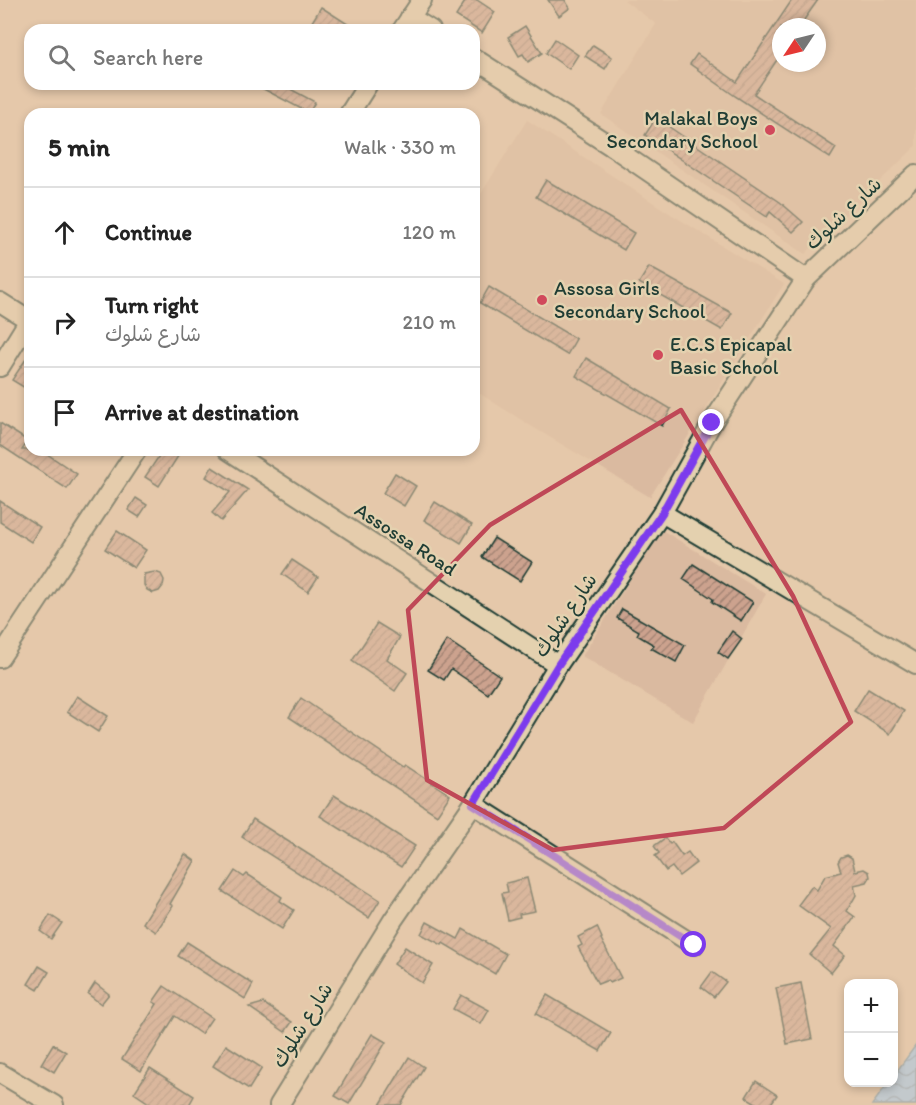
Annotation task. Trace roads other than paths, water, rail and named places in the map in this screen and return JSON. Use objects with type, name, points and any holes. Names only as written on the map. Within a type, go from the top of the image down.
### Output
[{"type":"street","points":[[406,24],[422,0]]},
{"type":"street","points":[[480,62],[614,148],[806,279]]},
{"type":"street","points":[[353,108],[364,90]]},
{"type":"street","name":"شارع شلوك","points":[[279,1105],[393,920],[473,804],[558,665],[662,513],[712,423],[806,279],[916,174]]},
{"type":"street","points":[[0,302],[24,317]]},
{"type":"street","points":[[0,367],[24,330]]},
{"type":"street","points":[[0,658],[132,456]]},
{"type":"street","name":"Assossa Road","points":[[237,456],[558,665]]},
{"type":"street","points":[[662,513],[916,664]]},
{"type":"street","points":[[473,804],[694,945]]},
{"type":"street","points":[[0,1073],[54,1105]]},
{"type":"water","points":[[916,1045],[916,1105],[872,1105],[885,1087],[898,1087],[898,1070]]},
{"type":"place","name":"Malakal Boys Secondary School","points":[[770,130]]},
{"type":"place","name":"Assosa Girls Secondary School","points":[[542,300]]},
{"type":"place","name":"E.C.S Epicapal Basic School","points":[[658,355]]}]
